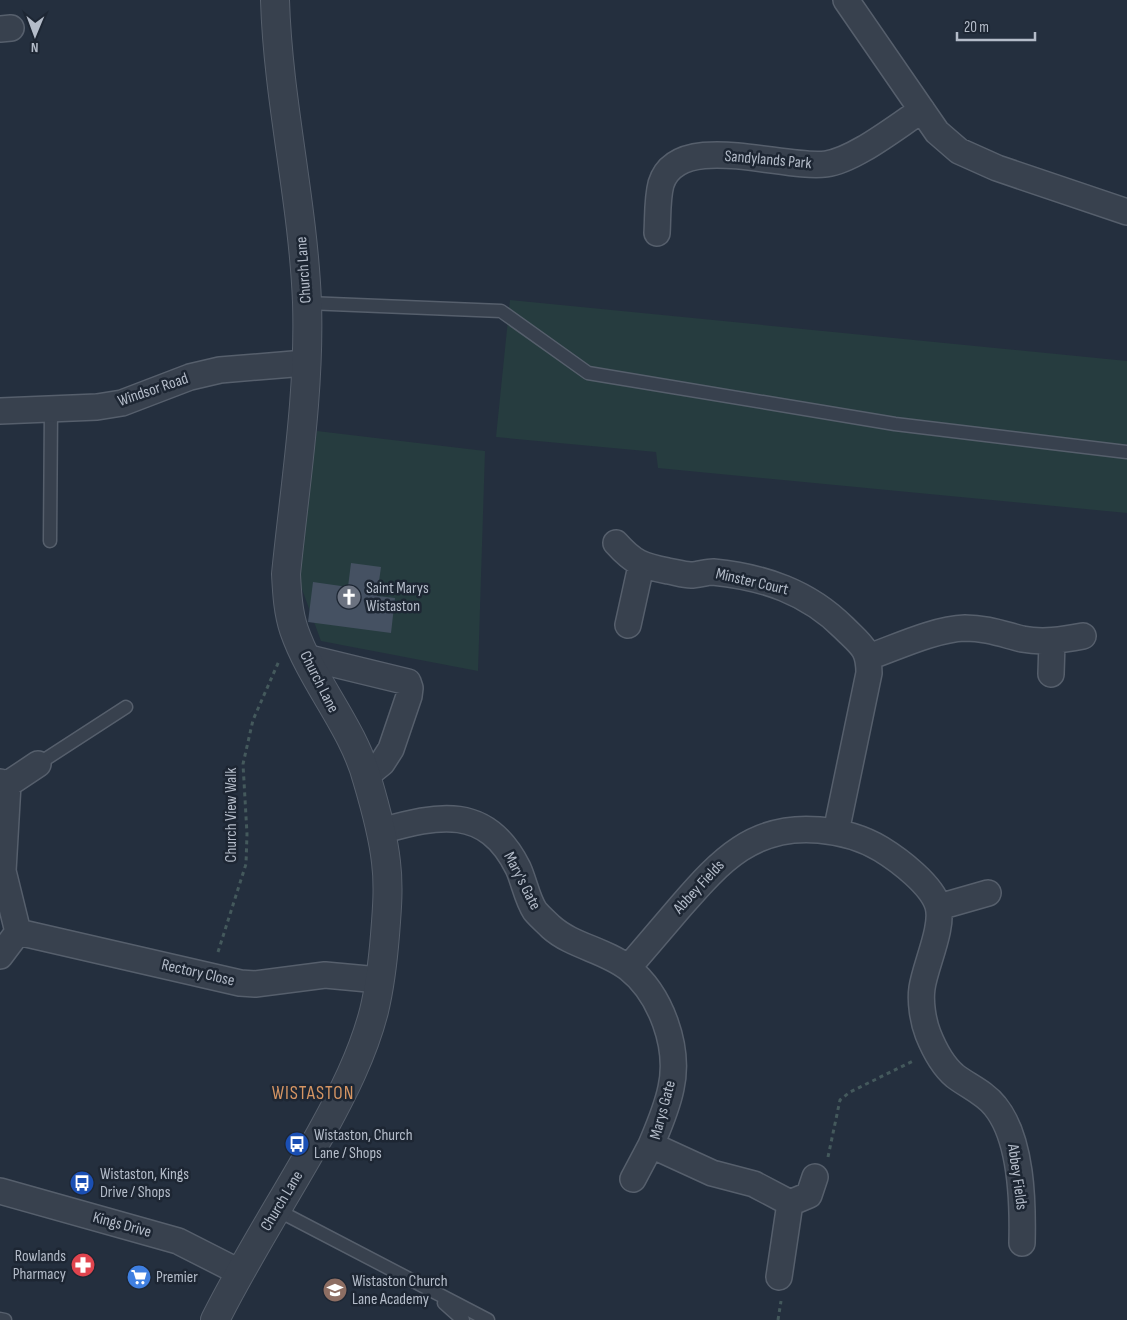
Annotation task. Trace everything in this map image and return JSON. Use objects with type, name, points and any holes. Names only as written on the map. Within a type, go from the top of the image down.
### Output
[{"type":"street","name":"Church Lane","points":[[215,1320],[239,1272],[277,1210],[333,1111],[354,1068],[373,1012],[379,980],[388,898],[386,862],[381,831],[366,776],[355,750],[305,657],[293,629],[288,603],[286,574],[304,400],[307,303],[303,249],[279,67],[275,0]]},
{"type":"street","points":[[846,0],[936,132],[948,142],[975,160],[1127,212]]},
{"type":"street","name":"Sandylands Park","points":[[657,233],[661,184],[672,168],[682,160],[707,155],[825,164],[846,158],[922,110]]},
{"type":"street","name":"Windsor Road","points":[[0,410],[97,408],[122,403],[190,377],[220,370],[305,363]]},
{"type":"street","name":"Minster Court","points":[[616,543],[628,557],[641,566],[690,575],[711,572],[732,575],[791,590],[815,603],[841,624],[863,646],[869,657]]},
{"type":"street","points":[[628,625],[641,566]]},
{"type":"street","points":[[836,832],[865,702],[869,657],[929,636],[963,628],[991,629],[1023,639],[1052,642],[1083,636]]},
{"type":"street","points":[[1051,674],[1052,642]]},
{"type":"street","points":[[305,657],[408,682],[410,696],[391,749],[382,763],[366,776]]},
{"type":"street","points":[[0,956],[18,932],[3,871],[4,783],[38,764]]},
{"type":"street","name":"Mary's Gate","points":[[381,831],[440,817],[471,822],[488,831],[511,855],[535,910],[553,928],[628,968]]},
{"type":"street","name":"Abbey Fields","points":[[628,968],[713,868],[734,852],[756,839],[807,829],[836,832],[853,835],[870,842],[891,855],[932,893],[938,907],[938,927],[921,990],[928,1034],[950,1071],[995,1105],[1007,1124],[1014,1144],[1023,1209],[1022,1243]]},
{"type":"street","points":[[938,907],[988,893]]},
{"type":"street","name":"Rectory Close","points":[[18,932],[255,984],[308,975],[379,980]]},
{"type":"street","name":"Marys Gate","points":[[628,968],[649,990],[658,1005],[670,1040],[672,1086],[666,1109],[651,1145],[712,1173],[754,1184],[790,1203]]},
{"type":"street","points":[[633,1179],[651,1145]]},
{"type":"street","points":[[779,1277],[790,1203],[809,1195],[815,1178]]},
{"type":"street","name":"Kings Drive","points":[[0,1191],[178,1241],[239,1272]]},
{"type":"lane","points":[[307,303],[500,310],[588,373],[895,424],[1127,452]]},
{"type":"lane","points":[[50,541],[51,409]]},
{"type":"lane","points":[[38,764],[126,707]]},
{"type":"lane","points":[[277,1210],[488,1320]]},
{"type":"lane","points":[[431,1291],[463,1320]]},
{"type":"lane","points":[[0,1319],[5,1320]]},
{"type":"path","name":"Church View Walk","points":[[211,975],[246,864],[247,834],[243,764],[253,720],[293,629]]},
{"type":"path","points":[[815,1178],[826,1168],[840,1100],[850,1092],[936,1049]]},
{"type":"green space","points":[[510,300],[1127,361],[1127,513],[658,468],[656,452],[496,437]]},
{"type":"green space","points":[[317,431],[485,451],[478,671],[321,641],[296,573]]},
{"type":"building","name":"Saint Marys Wistaston","points":[[351,563],[381,567],[377,596],[395,598],[391,633],[308,622],[313,582],[348,587]]},
{"type":"place","name":"Saint Marys Wistaston","points":[[349,597]]},
{"type":"place","name":"Wistaston, Church Lane / Shops","points":[[297,1144]]},
{"type":"place","name":"Wistaston, Kings Drive / Shops","points":[[82,1183]]},
{"type":"place","name":"Rowlands Pharmacy","points":[[83,1265]]},
{"type":"place","name":"Premier","points":[[139,1277]]},
{"type":"place","name":"Wistaston Church Lane Academy","points":[[335,1290]]},
{"type":"district","name":"WISTASTON","points":[[313,1093]]}]
